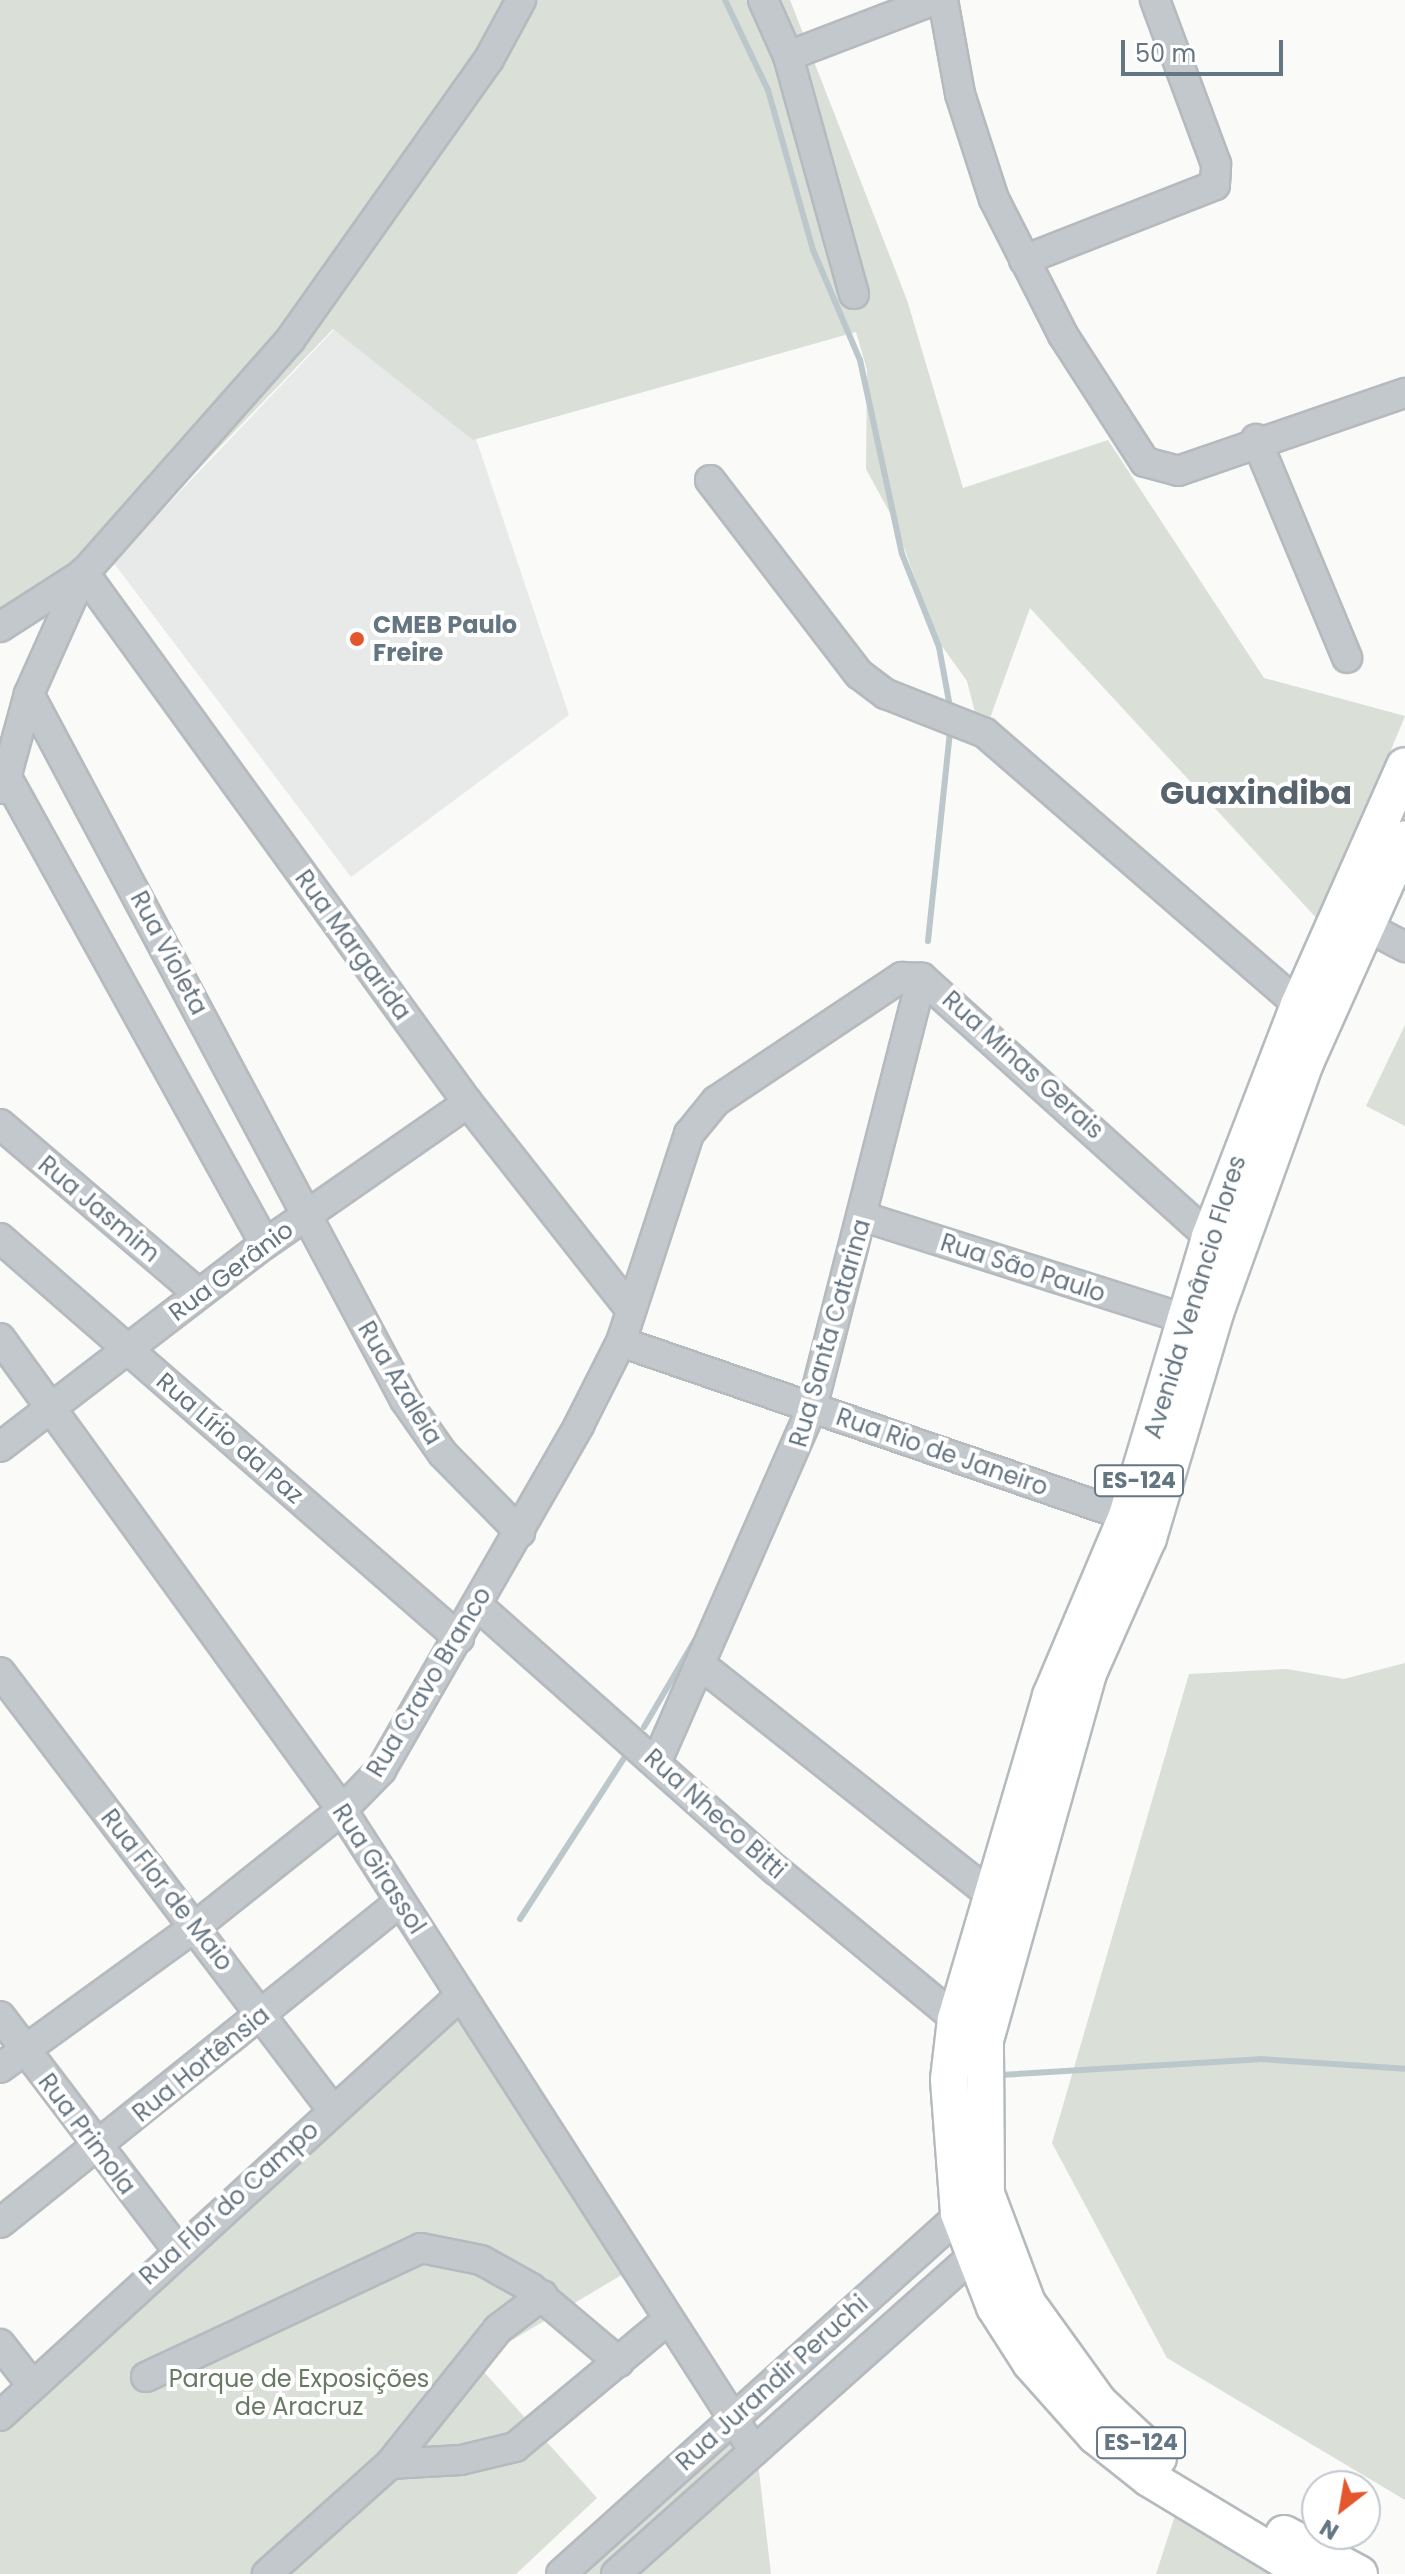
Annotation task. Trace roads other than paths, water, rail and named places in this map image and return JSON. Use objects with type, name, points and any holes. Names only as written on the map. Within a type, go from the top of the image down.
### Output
[{"type":"main road","name":"Avenida Venâncio Flores","points":[[972,2204],[950,2124],[956,2019],[990,1894],[1062,1664],[1127,1516],[1183,1318],[1210,1237],[1299,1005],[1405,766]]},
{"type":"main road","name":"Avenida Venâncio Flores","points":[[972,2204],[985,2040],[1080,1702],[1148,1538],[1216,1310],[1305,1063],[1369,928],[1405,839]]},
{"type":"main road","name":"ES-124","points":[[972,2204],[1000,2234],[1027,2303],[1061,2357],[1133,2435],[1208,2491],[1359,2574]]},
{"type":"main road","name":"ES-124","points":[[972,2204],[971,2256],[1031,2363],[1096,2436],[1149,2478],[1308,2574]]},
{"type":"street","points":[[0,627],[84,573],[327,293],[489,59],[521,0]]},
{"type":"street","points":[[763,0],[788,56],[854,294]]},
{"type":"street","points":[[788,56],[935,0]]},
{"type":"street","points":[[943,0],[973,142],[1024,260],[1096,393],[1145,462],[1178,471],[1256,439],[1405,393]]},
{"type":"street","points":[[1024,260],[1210,192],[1216,164],[1155,0]]},
{"type":"street","points":[[1256,439],[1347,658]]},
{"type":"street","points":[[710,480],[859,674],[886,694],[957,717],[992,738],[1299,1005]]},
{"type":"street","points":[[84,573],[29,694],[2,780],[265,1244]]},
{"type":"street","name":"Rua Margarida","points":[[84,573],[468,1103],[631,1310]]},
{"type":"street","name":"Rua Violeta","points":[[29,694],[309,1212]]},
{"type":"street","points":[[1369,928],[1405,947]]},
{"type":"street","name":"Rua Minas Gerais","points":[[678,1158],[716,1101],[902,977],[922,978],[1210,1237]]},
{"type":"street","name":"Rua Santa Catarina","points":[[657,1761],[812,1408],[864,1217],[922,978]]},
{"type":"street","name":"Rua Gerânio","points":[[0,1447],[198,1293],[468,1103]]},
{"type":"street","name":"Rua Jasmim","points":[[0,1124],[198,1293]]},
{"type":"street","name":"Rua Cravo Branco","points":[[0,2068],[23,2048],[195,1927],[342,1810],[381,1770],[520,1532],[621,1342],[678,1158]]},
{"type":"street","name":"Rua Azaleia","points":[[309,1212],[424,1431],[520,1532]]},
{"type":"street","name":"Rua São Paulo","points":[[864,1217],[1183,1318]]},
{"type":"street","name":"Rua Lírio da Paz","points":[[0,1238],[459,1638]]},
{"type":"street","name":"Rua Girassol","points":[[0,1338],[55,1407],[342,1810],[666,2321],[730,2420],[754,2451]]},
{"type":"street","name":"Rua Rio de Janeiro","points":[[621,1342],[1127,1516]]},
{"type":"street","name":"Rua Nheco Bitti","points":[[477,1605],[956,2019]]},
{"type":"street","points":[[701,1665],[990,1894]]},
{"type":"street","name":"Rua Flor de Maio","points":[[0,1672],[263,2014],[332,2109]]},
{"type":"street","name":"Rua Hortênsia","points":[[0,2223],[97,2150],[400,1902]]},
{"type":"street","name":"Rua Flor do Campo","points":[[0,2416],[177,2249],[461,1995]]},
{"type":"street","name":"Rua Primola","points":[[0,2016],[97,2150],[177,2249]]},
{"type":"street","name":"Rua Jurandir Peruchi","points":[[561,2574],[972,2204]]},
{"type":"street","name":"Rua Jurandir Peruchi","points":[[616,2574],[971,2256],[1000,2234]]},
{"type":"street","points":[[146,2377],[408,2250],[481,2260],[543,2295],[619,2362]]},
{"type":"street","points":[[267,2574],[390,2464],[498,2329],[543,2295]]},
{"type":"street","points":[[390,2464],[461,2460],[515,2447],[666,2321]]},
{"type":"street","points":[[0,2344],[32,2385]]},
{"type":"waterway","points":[[725,0],[768,90],[813,250],[860,360],[902,554],[939,647],[950,707]]},
{"type":"waterway","points":[[928,941],[950,733]]},
{"type":"waterway","points":[[644,1727],[695,1640]]},
{"type":"waterway","points":[[520,1919],[625,1757]]},
{"type":"waterway","points":[[1001,2075],[1260,2059],[1405,2069]]},
{"type":"place","name":"CMEB Paulo Freire","points":[[357,639]]},
{"type":"district","name":"Guaxindiba","points":[[1256,793]]},
{"type":"park label","name":"Parque de Exposições de Aracruz","points":[[299,2393]]}]
